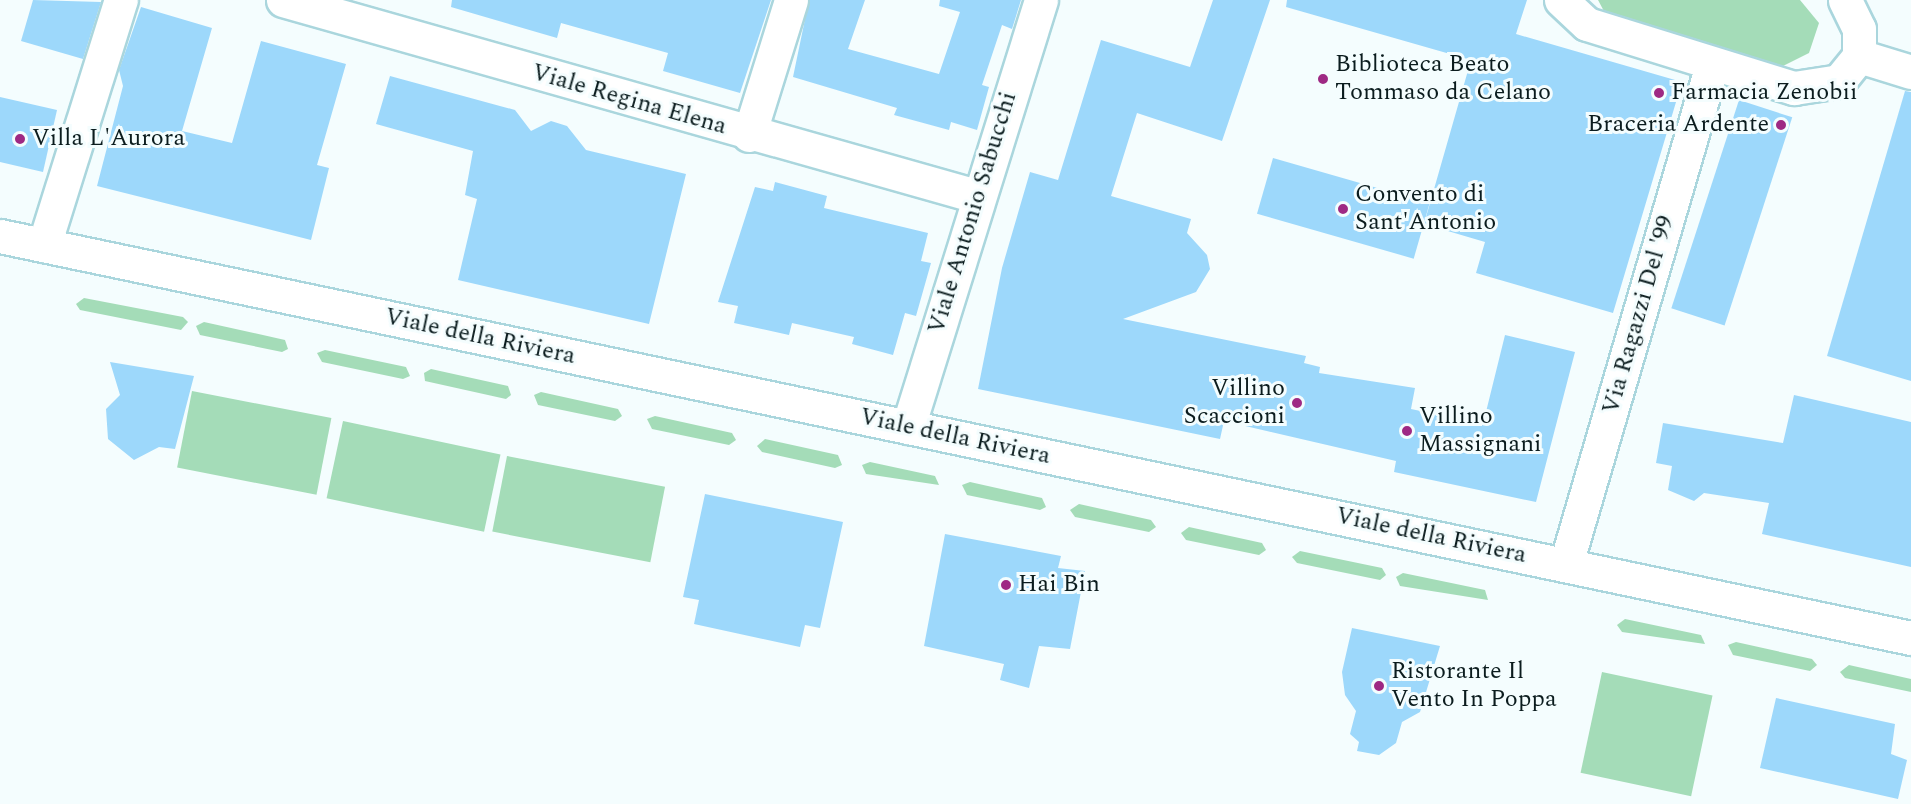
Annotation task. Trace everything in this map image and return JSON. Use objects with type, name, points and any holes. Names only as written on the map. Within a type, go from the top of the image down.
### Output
[{"type":"street","points":[[44,245],[121,0]]},
{"type":"street","name":"Viale Regina Elena","points":[[283,0],[749,135],[976,196]]},
{"type":"street","points":[[749,135],[791,0]]},
{"type":"street","name":"Viale Antonio Sabucchi","points":[[908,427],[976,196],[1041,0]]},
{"type":"street","points":[[1561,0],[1587,24],[1712,65],[1794,88],[1818,88],[1839,81],[1859,56],[1859,29],[1845,0]]},
{"type":"street","points":[[1859,56],[1911,72]]},
{"type":"street","name":"Via Ragazzi Del '99","points":[[1566,564],[1712,65]]},
{"type":"street","name":"Viale della Riviera","points":[[0,236],[1911,638]]},
{"type":"green space","points":[[1598,0],[1800,0],[1819,23],[1809,53],[1781,67],[1606,15]]},
{"type":"green space","points":[[84,298],[183,317],[188,322],[181,330],[80,310],[76,304]]},
{"type":"green space","points":[[204,322],[285,340],[288,349],[282,352],[200,335],[196,326]]},
{"type":"green space","points":[[325,350],[406,367],[410,376],[403,379],[322,362],[317,353]]},
{"type":"green space","points":[[431,369],[508,386],[511,395],[506,399],[425,381],[424,373]]},
{"type":"green space","points":[[192,391],[331,418],[317,495],[177,468]]},
{"type":"green space","points":[[541,392],[618,409],[622,416],[615,421],[538,405],[534,395]]},
{"type":"green space","points":[[655,416],[732,433],[736,440],[729,445],[652,429],[647,419]]},
{"type":"green space","points":[[343,421],[500,454],[484,532],[327,498]]},
{"type":"green space","points":[[765,439],[838,455],[842,465],[835,468],[762,452],[757,446]]},
{"type":"green space","points":[[507,456],[665,487],[650,562],[492,532]]},
{"type":"green space","points":[[870,462],[935,476],[939,485],[866,474],[862,465]]},
{"type":"green space","points":[[970,482],[1042,498],[1046,507],[1040,510],[967,495],[962,485]]},
{"type":"green space","points":[[1079,504],[1151,520],[1156,527],[1149,532],[1075,517],[1070,510]]},
{"type":"green space","points":[[1189,527],[1262,543],[1266,550],[1259,555],[1186,540],[1181,533]]},
{"type":"green space","points":[[1300,551],[1382,568],[1386,575],[1380,580],[1297,563],[1292,557]]},
{"type":"green space","points":[[1403,573],[1485,590],[1488,600],[1400,586],[1396,577]]},
{"type":"green space","points":[[1625,619],[1701,635],[1705,644],[1622,632],[1617,625]]},
{"type":"green space","points":[[1736,642],[1812,659],[1817,665],[1810,671],[1733,655],[1728,645]]},
{"type":"green space","points":[[1849,665],[1911,679],[1911,692],[1845,678],[1840,672]]},
{"type":"green space","points":[[1602,672],[1713,695],[1691,796],[1581,773]]},
{"type":"building","points":[[33,0],[101,2],[83,59],[21,41]]},
{"type":"building","points":[[452,0],[771,0],[740,93],[663,71],[668,53],[561,23],[557,38],[451,7]]},
{"type":"building","points":[[809,0],[865,0],[848,49],[939,74],[960,12],[939,6],[940,0],[1021,0],[1012,29],[1002,25],[982,85],[989,87],[977,130],[951,122],[949,130],[894,115],[897,108],[793,77]]},
{"type":"building","points":[[1213,0],[1270,0],[1222,141],[1137,113],[1111,196],[1191,219],[1187,233],[1207,255],[1210,269],[1196,292],[1123,319],[1306,356],[1304,363],[1320,367],[1319,373],[1415,388],[1411,409],[1483,424],[1505,335],[1575,352],[1536,502],[1394,472],[1396,461],[1224,421],[1220,439],[978,389],[1002,268],[1030,172],[1058,180],[1101,40],[1190,67]]},
{"type":"building","points":[[1287,0],[1527,0],[1516,34],[1682,82],[1613,313],[1476,273],[1485,242],[1424,224],[1471,60],[1286,7]]},
{"type":"building","points":[[141,7],[212,28],[182,131],[232,143],[261,41],[346,64],[317,165],[329,168],[311,240],[97,186],[123,86],[119,70]]},
{"type":"building","points":[[390,76],[515,110],[531,131],[551,121],[567,126],[586,150],[686,174],[649,324],[458,280],[477,199],[465,195],[473,151],[376,124]]},
{"type":"building","points":[[1905,91],[1911,92],[1911,381],[1827,356]]},
{"type":"building","points":[[0,97],[57,110],[43,172],[0,162]]},
{"type":"building","points":[[1739,100],[1792,117],[1725,326],[1671,308]]},
{"type":"building","name":"Convento di Sant'Antonio","points":[[1273,158],[1430,203],[1414,259],[1257,214]]},
{"type":"building","points":[[775,182],[827,196],[824,208],[928,233],[921,261],[931,263],[916,316],[905,313],[893,355],[852,344],[854,337],[792,323],[789,335],[734,323],[738,306],[718,302],[755,187],[773,191]]},
{"type":"building","points":[[110,362],[194,376],[175,449],[159,447],[134,460],[108,439],[106,409],[120,395]]},
{"type":"building","points":[[1794,395],[1911,422],[1911,567],[1762,534],[1769,503],[1704,493],[1694,501],[1668,490],[1672,466],[1656,463],[1663,423],[1783,443]]},
{"type":"building","points":[[705,494],[843,522],[820,628],[805,625],[800,647],[694,624],[699,600],[683,597]]},
{"type":"building","points":[[945,534],[1061,556],[1058,568],[1085,571],[1070,649],[1039,646],[1029,688],[1000,680],[1004,664],[924,646]]},
{"type":"building","points":[[1352,628],[1440,646],[1420,712],[1402,722],[1396,743],[1379,755],[1357,751],[1359,742],[1350,734],[1356,711],[1345,695],[1342,672]]},
{"type":"building","points":[[1776,698],[1895,724],[1891,754],[1907,760],[1898,799],[1760,768]]},
{"type":"place","name":"Biblioteca Beato Tommaso da Celano","points":[[1323,79]]},
{"type":"place","name":"Farmacia Zenobii","points":[[1659,93]]},
{"type":"place","name":"Braceria Ardente","points":[[1781,125]]},
{"type":"place","name":"Villa L'Aurora","points":[[20,139]]},
{"type":"place","name":"Convento di Sant'Antonio","points":[[1343,209]]},
{"type":"place","name":"Villino Scaccioni","points":[[1297,403]]},
{"type":"place","name":"Villino Massignani","points":[[1407,431]]},
{"type":"place","name":"Hai Bin","points":[[1006,585]]},
{"type":"place","name":"Ristorante Il Vento In Poppa","points":[[1379,686]]}]
